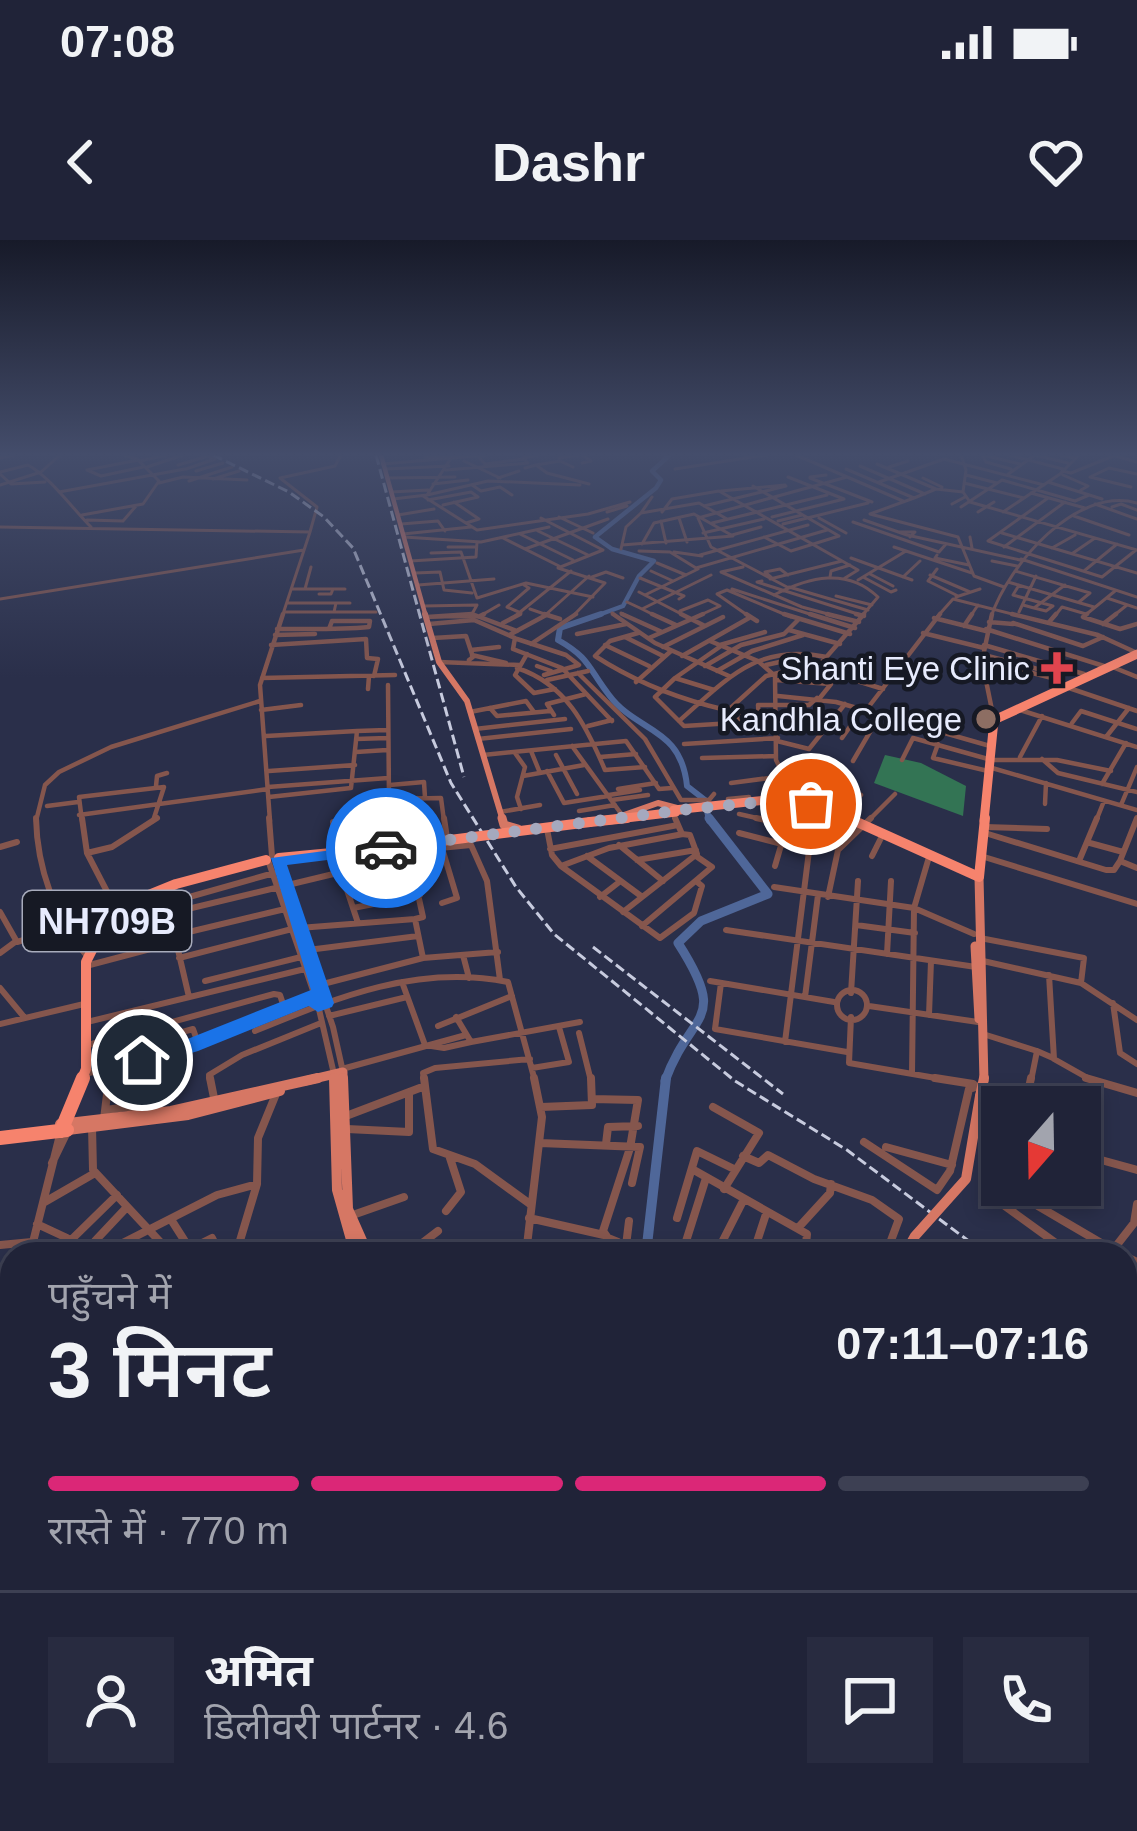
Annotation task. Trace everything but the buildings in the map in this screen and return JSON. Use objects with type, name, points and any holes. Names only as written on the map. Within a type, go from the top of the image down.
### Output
[{"type":"highway","points":[[1060,681],[1136,652]]},
{"type":"highway","points":[[977,877],[993,718],[1060,681],[1106,666]]},
{"type":"highway","points":[[977,877],[990,765]]},
{"type":"highway","name":"NH709B","points":[[748,804],[776,798],[816,804],[977,877]]},
{"type":"highway","name":"NH709B","points":[[65,1124],[85,1074],[87,962],[112,911],[163,888],[276,861],[794,799]]},
{"type":"highway","points":[[0,1134],[65,1124]]},
{"type":"main road","points":[[401,529],[439,662],[461,690],[500,812],[510,829],[622,815],[658,802],[683,812]]},
{"type":"main road","points":[[977,877],[982,1086]]},
{"type":"main road","points":[[65,1124],[92,1127],[188,1114],[340,1075]]},
{"type":"main road","points":[[65,1124],[340,1075]]},
{"type":"main road","points":[[340,1075],[350,1216],[362,1242]]},
{"type":"main road","points":[[340,1075],[338,1210],[348,1242]]},
{"type":"main road","points":[[911,1242],[965,1180],[981,1092]]},
{"type":"street","points":[[248,529],[310,532],[271,645],[260,700],[276,861],[286,909],[296,928]]},
{"type":"street","points":[[404,529],[459,544],[534,529]]},
{"type":"street","points":[[419,529],[455,530],[475,543],[477,556],[462,558]]},
{"type":"street","points":[[535,529],[588,555]]},
{"type":"street","points":[[559,529],[603,550],[559,566]]},
{"type":"street","points":[[525,549],[579,529]]},
{"type":"street","points":[[585,529],[593,533]]},
{"type":"street","points":[[626,529],[622,547],[706,542],[753,529]]},
{"type":"street","points":[[642,544],[650,529]]},
{"type":"street","points":[[663,529],[666,543]]},
{"type":"street","points":[[683,529],[687,542]]},
{"type":"street","points":[[702,529],[706,542],[716,551],[768,580]]},
{"type":"street","points":[[765,529],[773,534]]},
{"type":"street","points":[[764,537],[790,551],[846,533],[839,529]]},
{"type":"street","points":[[871,529],[969,565]]},
{"type":"street","points":[[877,532],[885,529]]},
{"type":"street","points":[[892,529],[1137,597]]},
{"type":"street","points":[[933,529],[954,535],[972,573]]},
{"type":"street","points":[[1003,529],[988,541],[1004,547],[1036,575],[1090,592],[1079,602]]},
{"type":"street","points":[[1004,547],[1029,529]]},
{"type":"street","points":[[993,718],[984,652],[987,627],[1020,562],[1056,529]]},
{"type":"street","points":[[1063,529],[1137,550]]},
{"type":"street","points":[[1065,566],[1108,529]]},
{"type":"street","points":[[1113,529],[1129,535]]},
{"type":"street","points":[[703,533],[724,530],[732,535]]},
{"type":"street","points":[[705,626],[642,593],[686,575],[716,551],[790,530],[842,561]]},
{"type":"street","points":[[689,563],[729,558],[827,530],[839,536]]},
{"type":"street","points":[[999,532],[1137,573]]},
{"type":"street","points":[[517,533],[573,560]]},
{"type":"street","points":[[1046,560],[1077,533]]},
{"type":"street","points":[[902,541],[911,536]]},
{"type":"street","points":[[970,536],[972,548]]},
{"type":"street","points":[[502,538],[605,584],[534,641],[517,639]]},
{"type":"street","points":[[428,539],[432,556]]},
{"type":"street","points":[[448,548],[459,544]]},
{"type":"street","points":[[946,544],[932,562],[1094,607]]},
{"type":"street","points":[[1084,572],[1117,544]]},
{"type":"street","points":[[0,599],[304,550]]},
{"type":"street","points":[[992,561],[1046,560],[1103,577],[1137,550]]},
{"type":"street","points":[[639,551],[706,559]]},
{"type":"street","points":[[410,561],[460,552],[472,593]]},
{"type":"street","points":[[670,552],[711,574]]},
{"type":"street","points":[[863,578],[903,553],[937,555]]},
{"type":"street","points":[[642,609],[678,596],[711,574],[754,559]]},
{"type":"street","points":[[768,580],[765,572],[780,568],[788,575],[842,561],[912,580]]},
{"type":"street","points":[[903,577],[920,561]]},
{"type":"street","points":[[802,680],[840,644],[878,595],[850,562]]},
{"type":"street","points":[[830,577],[831,571],[850,562]]},
{"type":"street","points":[[657,563],[686,575]]},
{"type":"street","points":[[844,578],[868,565]]},
{"type":"street","points":[[304,589],[311,567]]},
{"type":"street","points":[[937,568],[928,580],[955,597],[1075,628],[1136,652]]},
{"type":"street","points":[[501,624],[530,609],[571,571]]},
{"type":"street","points":[[651,571],[673,581]]},
{"type":"street","points":[[415,573],[440,572],[446,591],[485,599],[520,584],[593,597]]},
{"type":"street","points":[[428,620],[474,620],[514,632],[547,615],[590,576],[605,572],[622,578]]},
{"type":"street","points":[[721,572],[804,614]]},
{"type":"street","points":[[1126,582],[1137,573]]},
{"type":"street","points":[[931,574],[970,592]]},
{"type":"street","points":[[934,618],[964,626],[1010,626],[1036,575]]},
{"type":"street","points":[[774,595],[830,577],[863,578],[891,592],[895,588]]},
{"type":"street","points":[[1034,608],[1078,577]]},
{"type":"street","points":[[640,578],[678,596]]},
{"type":"street","points":[[418,585],[494,579]]},
{"type":"street","points":[[768,580],[758,583],[836,596],[861,619]]},
{"type":"street","points":[[520,584],[530,588],[507,607],[521,613]]},
{"type":"street","points":[[746,585],[717,595],[757,621],[771,638]]},
{"type":"street","points":[[1019,585],[1011,598],[1053,606],[1046,611],[1024,601]]},
{"type":"street","points":[[786,588],[861,619]]},
{"type":"street","points":[[292,589],[345,590]]},
{"type":"street","points":[[319,594],[331,594],[334,589]]},
{"type":"street","points":[[729,589],[769,609],[861,619]]},
{"type":"street","points":[[729,589],[804,614],[861,619]]},
{"type":"street","points":[[842,738],[934,618],[955,597],[980,590]]},
{"type":"street","points":[[1117,590],[1083,617],[1123,629],[1137,624]]},
{"type":"street","points":[[1107,598],[1137,608]]},
{"type":"street","points":[[647,639],[720,606],[709,600],[656,616]]},
{"type":"street","points":[[627,602],[676,625]]},
{"type":"street","points":[[287,603],[350,603]]},
{"type":"street","points":[[334,612],[336,603]]},
{"type":"street","points":[[423,605],[476,604],[476,615]]},
{"type":"street","points":[[1103,624],[1127,604]]},
{"type":"street","points":[[428,620],[476,615],[499,605]]},
{"type":"street","points":[[964,626],[978,605]]},
{"type":"street","points":[[1050,621],[1063,607],[1086,614]]},
{"type":"street","points":[[530,609],[563,620]]},
{"type":"street","points":[[757,621],[757,615],[769,609]]},
{"type":"street","points":[[284,612],[376,612]]},
{"type":"street","points":[[621,613],[662,632]]},
{"type":"street","points":[[612,614],[647,639],[728,676]]},
{"type":"street","points":[[705,666],[731,650],[789,630],[804,614]]},
{"type":"street","points":[[476,615],[572,658],[578,665],[566,673]]},
{"type":"street","points":[[663,647],[723,617]]},
{"type":"street","points":[[682,656],[749,617]]},
{"type":"street","points":[[276,632],[369,627],[370,621],[332,621],[329,629]]},
{"type":"street","points":[[456,621],[461,635]]},
{"type":"street","points":[[712,622],[727,628]]},
{"type":"street","points":[[1013,622],[1085,646],[1103,637]]},
{"type":"street","points":[[577,634],[626,624]]},
{"type":"street","points":[[987,627],[1137,677]]},
{"type":"street","points":[[1066,641],[1075,628]]},
{"type":"street","points":[[789,630],[840,644]]},
{"type":"street","points":[[514,632],[513,649],[566,673],[612,721]]},
{"type":"street","points":[[741,718],[684,726],[655,698],[694,661],[720,645],[765,632]]},
{"type":"street","points":[[922,633],[1137,711]]},
{"type":"street","points":[[638,634],[605,645],[595,656],[636,682],[741,718],[830,725]]},
{"type":"street","points":[[717,671],[743,655],[803,634]]},
{"type":"street","points":[[433,638],[466,636],[470,655]]},
{"type":"street","points":[[625,637],[663,656]]},
{"type":"street","points":[[271,645],[366,639],[368,658],[378,659],[368,689]]},
{"type":"street","points":[[710,641],[766,665],[775,676],[776,756],[794,799]]},
{"type":"street","points":[[646,648],[655,643]]},
{"type":"street","points":[[605,645],[649,667]]},
{"type":"street","points":[[439,662],[499,647]]},
{"type":"street","points":[[679,722],[728,676],[754,659],[785,650],[827,658]]},
{"type":"street","points":[[636,682],[671,651]]},
{"type":"street","points":[[984,652],[1084,674]]},
{"type":"street","points":[[526,654],[515,675],[534,693],[555,689]]},
{"type":"street","points":[[766,665],[815,654]]},
{"type":"street","points":[[470,655],[501,666],[506,662],[544,678],[588,726],[607,770],[657,765]]},
{"type":"street","points":[[544,678],[572,658]]},
{"type":"street","points":[[725,713],[775,676],[819,663]]},
{"type":"street","points":[[537,666],[556,669]]},
{"type":"street","points":[[544,678],[588,671]]},
{"type":"street","points":[[578,673],[645,740],[681,800],[683,834]]},
{"type":"street","points":[[262,678],[395,675]]},
{"type":"street","points":[[759,720],[758,705],[809,705],[831,685],[775,676]]},
{"type":"street","points":[[841,676],[883,689]]},
{"type":"street","points":[[675,678],[714,690]]},
{"type":"street","points":[[806,698],[815,682]]},
{"type":"street","points":[[388,685],[390,800],[442,798],[446,838]]},
{"type":"street","points":[[490,708],[497,716],[552,713],[547,704],[586,694]]},
{"type":"street","points":[[778,696],[845,704],[990,746]]},
{"type":"street","points":[[260,700],[158,731],[50,777],[38,800],[38,846],[45,875],[87,962],[286,909]]},
{"type":"street","points":[[470,712],[526,701],[534,712]]},
{"type":"street","points":[[684,744],[778,740],[809,749],[845,704]]},
{"type":"street","points":[[261,710],[301,705]]},
{"type":"street","points":[[1013,707],[1137,746]]},
{"type":"street","points":[[1106,736],[1129,708]]},
{"type":"street","points":[[1071,724],[1079,712],[1137,729]]},
{"type":"street","points":[[853,761],[880,713]]},
{"type":"street","points":[[1020,757],[1042,716]]},
{"type":"street","points":[[588,726],[622,718]]},
{"type":"street","points":[[474,726],[565,719]]},
{"type":"street","points":[[492,728],[495,737]]},
{"type":"street","points":[[478,739],[572,729]]},
{"type":"street","points":[[930,742],[938,729]]},
{"type":"street","points":[[266,736],[387,734]]},
{"type":"street","points":[[354,780],[357,735]]},
{"type":"street","points":[[902,760],[912,739],[930,742],[1137,814],[1120,861],[1112,870],[985,830]]},
{"type":"street","points":[[483,755],[626,741],[655,783]]},
{"type":"street","points":[[1102,784],[1126,743]]},
{"type":"street","points":[[938,744],[933,758],[990,765],[1020,757],[1111,771]]},
{"type":"street","points":[[572,746],[622,815]]},
{"type":"street","points":[[356,752],[387,750]]},
{"type":"street","points":[[531,751],[566,804],[648,795]]},
{"type":"street","points":[[515,753],[525,766],[517,797],[521,808]]},
{"type":"street","points":[[600,757],[636,754]]},
{"type":"street","points":[[556,755],[577,794]]},
{"type":"street","points":[[702,758],[776,756]]},
{"type":"street","points":[[1042,759],[1058,773],[1137,792]]},
{"type":"street","points":[[1058,760],[1058,773]]},
{"type":"street","points":[[268,771],[355,765]]},
{"type":"street","points":[[524,776],[584,765]]},
{"type":"street","points":[[1121,805],[1137,766]]},
{"type":"street","points":[[775,866],[785,843],[816,804],[851,777],[840,769]]},
{"type":"street","points":[[156,787],[158,776],[167,773]]},
{"type":"street","points":[[731,783],[784,776]]},
{"type":"street","points":[[79,815],[354,780],[424,782],[417,813]]},
{"type":"street","points":[[1046,783],[1046,804]]},
{"type":"street","points":[[579,811],[611,799],[619,789],[670,784]]},
{"type":"street","points":[[87,854],[112,847],[153,821],[164,803],[165,788],[156,787],[81,796],[78,802],[87,854],[112,911],[129,916],[341,874],[446,859]]},
{"type":"street","points":[[619,789],[640,790]]},
{"type":"street","points":[[117,809],[118,791]]},
{"type":"street","points":[[828,897],[836,853],[895,794]]},
{"type":"street","points":[[839,813],[861,795]]},
{"type":"street","points":[[550,849],[683,812],[712,797]]},
{"type":"street","points":[[734,806],[776,798]]},
{"type":"street","points":[[1079,861],[1104,801]]},
{"type":"street","points":[[47,806],[78,802]]},
{"type":"street","points":[[500,812],[540,805]]},
{"type":"street","points":[[734,806],[799,827]]},
{"type":"street","points":[[350,819],[333,822],[341,874],[358,923]]},
{"type":"street","points":[[547,825],[550,849],[560,866],[662,938],[692,915],[702,886],[696,881]]},
{"type":"street","points":[[985,830],[1047,830]]},
{"type":"street","points":[[739,833],[809,850],[785,1042]]},
{"type":"street","points":[[872,856],[884,834]]},
{"type":"street","points":[[560,866],[619,845],[690,835],[696,853],[712,866],[642,926]]},
{"type":"street","points":[[169,906],[276,861],[459,837]]},
{"type":"street","points":[[0,847],[17,842]]},
{"type":"street","points":[[1090,843],[1124,852]]},
{"type":"street","points":[[338,852],[470,845],[487,881],[500,980]]},
{"type":"street","points":[[619,845],[663,881]]},
{"type":"street","points":[[442,848],[457,898],[442,903]]},
{"type":"street","points":[[637,860],[696,853]]},
{"type":"street","points":[[623,913],[696,853]]},
{"type":"street","points":[[587,856],[643,897]]},
{"type":"street","points":[[912,1074],[914,908],[929,856]]},
{"type":"street","points":[[981,856],[1137,904]]},
{"type":"street","points":[[1120,861],[1137,868]]},
{"type":"street","points":[[179,958],[296,928],[423,917],[412,875],[346,887]]},
{"type":"street","points":[[851,993],[858,881]]},
{"type":"street","points":[[887,954],[891,881]]},
{"type":"street","points":[[600,896],[618,883]]},
{"type":"street","points":[[774,887],[914,908],[977,936],[1084,958],[1081,982]]},
{"type":"street","points":[[163,888],[189,998]]},
{"type":"street","points":[[282,888],[328,1020],[340,1075],[425,1045],[580,1022]]},
{"type":"street","points":[[353,908],[420,895]]},
{"type":"street","points":[[805,998],[818,895]]},
{"type":"street","points":[[0,912],[15,941]]},
{"type":"street","points":[[416,919],[423,958]]},
{"type":"street","points":[[96,942],[172,924]]},
{"type":"street","points":[[856,925],[915,933]]},
{"type":"street","points":[[0,953],[15,941],[68,927]]},
{"type":"street","points":[[726,930],[1081,982],[1137,1020]]},
{"type":"street","points":[[206,981],[306,954],[418,936]]},
{"type":"street","points":[[319,985],[423,958],[498,952]]},
{"type":"street","points":[[463,955],[469,977]]},
{"type":"street","points":[[929,1015],[932,961]]},
{"type":"street","points":[[309,968],[319,985],[319,1001]]},
{"type":"street","points":[[84,1023],[309,968]]},
{"type":"street","points":[[1049,975],[1054,1059]]},
{"type":"street","points":[[85,1074],[198,1043],[284,1007],[402,982],[469,977],[508,982],[541,1107],[527,1242]]},
{"type":"street","points":[[710,981],[834,1002]]},
{"type":"street","points":[[402,982],[425,1045]]},
{"type":"street","points":[[721,983],[712,1027],[847,1052]]},
{"type":"street","points":[[0,988],[25,1018]]},
{"type":"street","points":[[869,1006],[862,1016],[851,1017],[837,1010],[834,1002],[837,996],[851,993],[869,1006],[929,1015],[981,1030],[1037,1051],[1092,1080],[1135,1090]]},
{"type":"street","points":[[85,1046],[277,994],[284,1007]]},
{"type":"street","points":[[438,1026],[512,996]]},
{"type":"street","points":[[215,1100],[209,1075],[242,1055],[328,1020],[407,997]]},
{"type":"street","points":[[255,1031],[319,1001]]},
{"type":"street","points":[[1113,1003],[1120,1053],[1137,1064]]},
{"type":"street","points":[[0,1024],[84,1004]]},
{"type":"street","points":[[456,1017],[469,1038]]},
{"type":"street","points":[[851,1017],[848,1063],[982,1086]]},
{"type":"street","points":[[530,1204],[475,1164],[433,1149],[424,1072],[480,1060],[569,1062],[560,1027]]},
{"type":"street","points":[[112,1052],[193,1029],[198,1043]]},
{"type":"street","points":[[541,1107],[589,1108],[591,1065],[579,1034]]},
{"type":"street","points":[[105,1114],[113,1067],[110,1040]]},
{"type":"street","points":[[1029,1086],[1037,1051]]},
{"type":"street","points":[[111,1078],[159,1070]]},
{"type":"street","points":[[134,1111],[138,1073]]},
{"type":"street","points":[[1091,1086],[1092,1080]]},
{"type":"street","points":[[109,1088],[137,1085]]},
{"type":"street","points":[[346,1116],[425,1086]]},
{"type":"street","points":[[863,1142],[933,1190],[939,1189],[952,1165],[969,1089],[981,1086]]},
{"type":"street","points":[[242,1242],[257,1184],[258,1138],[277,1092]]},
{"type":"street","points":[[409,1093],[409,1132]]},
{"type":"street","points":[[592,1099],[637,1098],[636,1140],[628,1145],[605,1242]]},
{"type":"street","points":[[712,1107],[759,1133],[724,1189]]},
{"type":"street","points":[[32,1242],[65,1124]]},
{"type":"street","points":[[606,1144],[608,1127],[638,1126]]},
{"type":"street","points":[[92,1127],[94,1173],[160,1242]]},
{"type":"street","points":[[347,1129],[428,1131]]},
{"type":"street","points":[[540,1143],[642,1149],[632,1183]]},
{"type":"street","points":[[886,1147],[952,1165]]},
{"type":"street","points":[[677,1218],[700,1150],[734,1169]]},
{"type":"street","points":[[446,1211],[461,1192],[448,1155]]},
{"type":"street","points":[[743,1156],[759,1163],[772,1156],[831,1184],[860,1191],[899,1219],[890,1242]]},
{"type":"street","points":[[1101,1160],[1137,1170]]},
{"type":"street","points":[[692,1169],[809,1237],[808,1242]]},
{"type":"street","points":[[43,1202],[94,1173]]},
{"type":"street","points":[[686,1242],[706,1178]]},
{"type":"street","points":[[129,1242],[222,1192],[257,1184]]},
{"type":"street","points":[[796,1229],[830,1193],[831,1184]]},
{"type":"street","points":[[37,1223],[70,1241],[117,1195]]},
{"type":"street","points":[[350,1216],[404,1197]]},
{"type":"street","points":[[722,1242],[743,1201]]},
{"type":"street","points":[[1126,1242],[1137,1204]]},
{"type":"street","points":[[1005,1206],[1054,1242]]},
{"type":"street","points":[[1039,1206],[1102,1242]]},
{"type":"street","points":[[96,1242],[127,1207]]},
{"type":"street","points":[[757,1242],[766,1214]]},
{"type":"street","points":[[529,1218],[618,1242]]},
{"type":"street","points":[[172,1221],[186,1242]]},
{"type":"street","points":[[626,1242],[629,1221]]},
{"type":"street","points":[[424,1242],[438,1231]]},
{"type":"green space","points":[[885,755],[921,763],[966,786],[963,816],[874,783]]},
{"type":"waterway","points":[[593,617],[623,606],[639,576],[654,561],[612,549],[595,537],[605,529]]},
{"type":"waterway","points":[[601,614],[560,628],[558,640],[583,658],[620,707],[667,741],[683,766],[687,786],[705,800],[709,821]]},
{"type":"waterway","points":[[666,1079],[704,1003],[702,989],[678,943],[701,921],[768,894],[709,818]]},
{"type":"waterway","points":[[647,1242],[666,1079]]},
{"type":"railway","points":[[335,529],[353,548],[451,783],[516,887],[554,934],[735,1081],[847,1150],[970,1242]]},
{"type":"railway","points":[[396,529],[464,777]]},
{"type":"railway","points":[[593,947],[783,1094]]},
{"type":"way so far","points":[[386,848],[682,810],[783,800],[811,804]]},
{"type":"place","name":"Shanti Eye Clinic","points":[[1057,668]]},
{"type":"place","name":"Kandhla College","points":[[986,719]]},
{"type":"route","points":[[142,1060],[191,1046],[314,996],[318,1005],[325,1003],[277,861],[386,848]]}]
